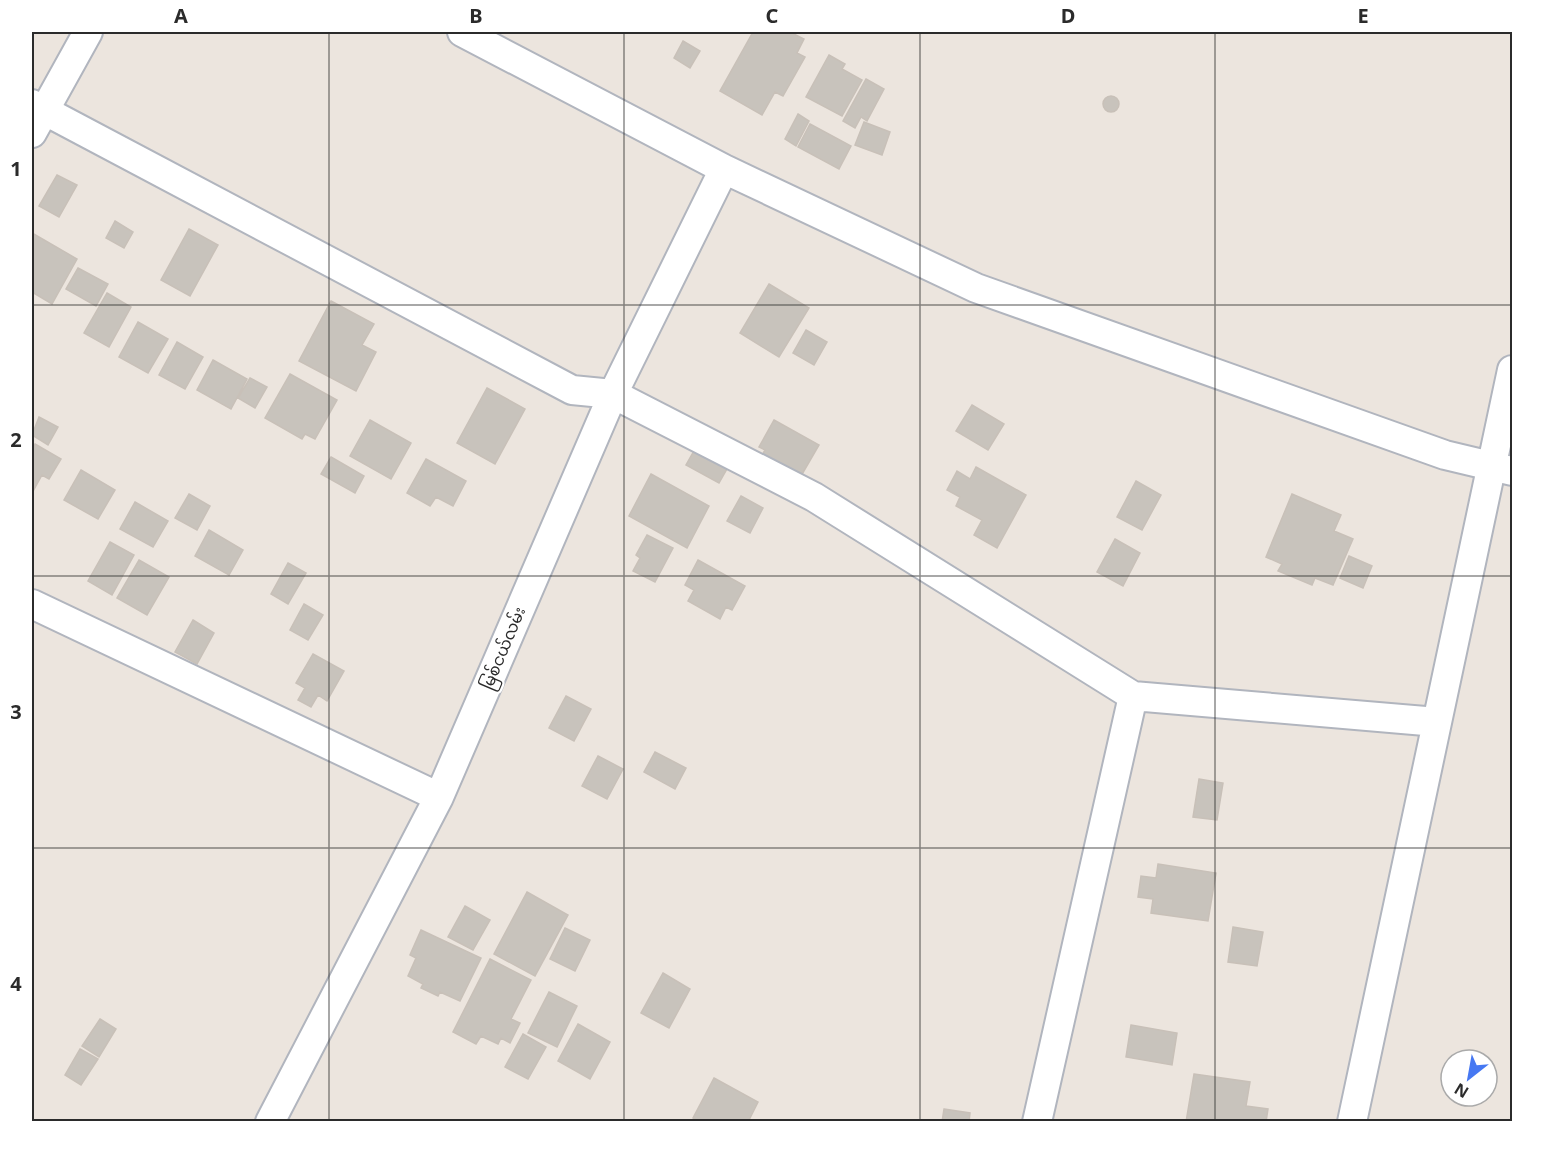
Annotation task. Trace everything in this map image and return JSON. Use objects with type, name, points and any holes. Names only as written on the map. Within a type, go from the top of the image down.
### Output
[{"type":"street","points":[[88,32],[36,116],[572,390],[613,394],[814,497],[1133,696],[1437,722]]},
{"type":"street","points":[[462,32],[724,169],[976,288],[1445,455],[1502,469]]},
{"type":"street","name":"မြစ်ငယ်လမ်း","points":[[270,1122],[439,797],[613,394],[724,169]]},
{"type":"street","points":[[1352,1122],[1437,722],[1502,469],[1512,370]]},
{"type":"street","points":[[32,604],[439,797]]},
{"type":"street","points":[[1037,1122],[1133,696]]},
{"type":"building","points":[[753,32],[790,32],[804,39],[797,53],[805,57],[783,96],[775,92],[762,115],[720,91]]},
{"type":"building","points":[[683,41],[700,51],[690,68],[674,58]]},
{"type":"building","points":[[829,55],[845,64],[842,69],[862,80],[842,116],[806,97]]},
{"type":"building","points":[[866,79],[884,89],[867,121],[861,117],[855,128],[843,121]]},
{"type":"building","points":[[1111,96],[1119,104],[1111,112],[1103,104]]},
{"type":"building","points":[[798,114],[809,121],[796,146],[785,139]]},
{"type":"building","points":[[864,122],[890,132],[882,155],[855,145]]},
{"type":"building","points":[[810,124],[851,146],[839,169],[798,147]]},
{"type":"building","points":[[57,175],[77,185],[59,217],[39,206]]},
{"type":"building","points":[[115,221],[133,232],[124,248],[106,238]]},
{"type":"building","points":[[189,229],[218,245],[190,296],[161,280]]},
{"type":"building","points":[[32,233],[77,259],[52,304],[32,292]]},
{"type":"building","points":[[78,268],[108,284],[96,306],[66,289]]},
{"type":"building","points":[[769,284],[809,308],[779,357],[740,333]]},
{"type":"building","points":[[107,293],[131,307],[109,347],[84,333]]},
{"type":"building","points":[[331,301],[374,324],[362,345],[376,352],[356,391],[299,361]]},
{"type":"building","points":[[138,322],[168,339],[148,373],[119,357]]},
{"type":"building","points":[[806,330],[827,342],[814,365],[793,353]]},
{"type":"building","points":[[177,342],[203,357],[185,389],[159,375]]},
{"type":"building","points":[[213,360],[247,379],[231,409],[197,390]]},
{"type":"building","points":[[290,374],[337,400],[315,439],[305,434],[302,439],[265,418]]},
{"type":"building","points":[[250,378],[267,387],[255,408],[238,398]]},
{"type":"building","points":[[487,388],[525,409],[495,464],[457,443]]},
{"type":"building","points":[[972,405],[1004,424],[988,450],[956,431]]},
{"type":"building","points":[[39,417],[58,427],[48,445],[32,435]]},
{"type":"building","points":[[370,420],[411,443],[391,479],[350,456]]},
{"type":"building","points":[[774,420],[819,445],[797,483],[758,462],[765,450],[759,447]]},
{"type":"building","points":[[699,442],[732,460],[719,483],[686,465]]},
{"type":"building","points":[[35,444],[61,459],[49,479],[42,475],[32,493],[32,451]]},
{"type":"building","points":[[331,457],[364,476],[355,493],[321,474]]},
{"type":"building","points":[[426,459],[466,481],[453,506],[436,497],[430,506],[407,493]]},
{"type":"building","points":[[976,467],[1026,495],[997,548],[974,535],[982,520],[956,506],[960,497],[947,490],[957,471],[970,479]]},
{"type":"building","points":[[81,470],[115,490],[98,519],[64,500]]},
{"type":"building","points":[[651,474],[709,506],[687,548],[629,516]]},
{"type":"building","points":[[1136,481],[1161,495],[1142,530],[1117,517]]},
{"type":"building","points":[[189,494],[210,506],[197,530],[175,518]]},
{"type":"building","points":[[1292,494],[1341,515],[1334,531],[1353,539],[1333,585],[1315,578],[1312,585],[1278,571],[1282,564],[1266,557]]},
{"type":"building","points":[[741,496],[763,508],[750,533],[727,521]]},
{"type":"building","points":[[135,502],[168,521],[153,547],[120,529]]},
{"type":"building","points":[[209,530],[243,550],[229,575],[195,556]]},
{"type":"building","points":[[647,535],[673,548],[655,582],[633,571],[640,558],[636,555]]},
{"type":"building","points":[[1115,539],[1140,553],[1123,586],[1097,572]]},
{"type":"building","points":[[110,542],[134,555],[112,595],[88,581]]},
{"type":"building","points":[[1349,556],[1372,566],[1363,588],[1340,578]]},
{"type":"building","points":[[139,560],[169,577],[147,615],[117,598]]},
{"type":"building","points":[[698,560],[745,586],[732,610],[726,607],[720,619],[688,601],[694,590],[685,585]]},
{"type":"building","points":[[288,563],[306,573],[288,604],[271,594]]},
{"type":"building","points":[[304,604],[323,615],[308,640],[290,630]]},
{"type":"building","points":[[193,620],[214,633],[197,664],[175,652]]},
{"type":"building","points":[[313,654],[344,671],[327,701],[318,695],[311,707],[298,700],[305,688],[296,683]]},
{"type":"building","points":[[566,696],[591,709],[574,741],[549,728]]},
{"type":"building","points":[[655,752],[686,768],[675,789],[644,772]]},
{"type":"building","points":[[598,756],[623,769],[607,799],[582,786]]},
{"type":"building","points":[[1199,779],[1223,783],[1217,820],[1193,817]]},
{"type":"building","points":[[1158,864],[1216,873],[1208,921],[1151,913],[1153,899],[1138,897],[1141,876],[1156,878]]},
{"type":"building","points":[[527,892],[568,915],[535,976],[494,954]]},
{"type":"building","points":[[465,906],[490,920],[473,950],[448,937]]},
{"type":"building","points":[[1233,927],[1263,932],[1257,966],[1228,962]]},
{"type":"building","points":[[565,928],[590,940],[575,971],[550,959]]},
{"type":"building","points":[[421,930],[481,958],[460,1001],[440,992],[438,996],[421,988],[423,984],[408,976],[416,958],[410,955]]},
{"type":"building","points":[[490,959],[531,980],[511,1019],[520,1023],[510,1043],[501,1038],[498,1044],[481,1036],[476,1044],[453,1032]]},
{"type":"building","points":[[663,973],[690,989],[669,1028],[641,1013]]},
{"type":"building","points":[[549,992],[577,1006],[557,1047],[528,1033]]},
{"type":"building","points":[[100,1019],[116,1029],[99,1057],[82,1046]]},
{"type":"building","points":[[578,1024],[610,1042],[590,1079],[558,1061]]},
{"type":"building","points":[[1131,1025],[1177,1033],[1172,1065],[1126,1057]]},
{"type":"building","points":[[523,1034],[546,1047],[528,1079],[505,1067]]},
{"type":"building","points":[[80,1049],[98,1059],[81,1085],[65,1075]]},
{"type":"building","points":[[1194,1074],[1250,1082],[1246,1106],[1268,1109],[1266,1122],[1186,1122]]},
{"type":"building","points":[[714,1078],[758,1102],[748,1122],[699,1122],[693,1118]]},
{"type":"building","points":[[944,1109],[970,1113],[969,1122],[942,1122]]}]
